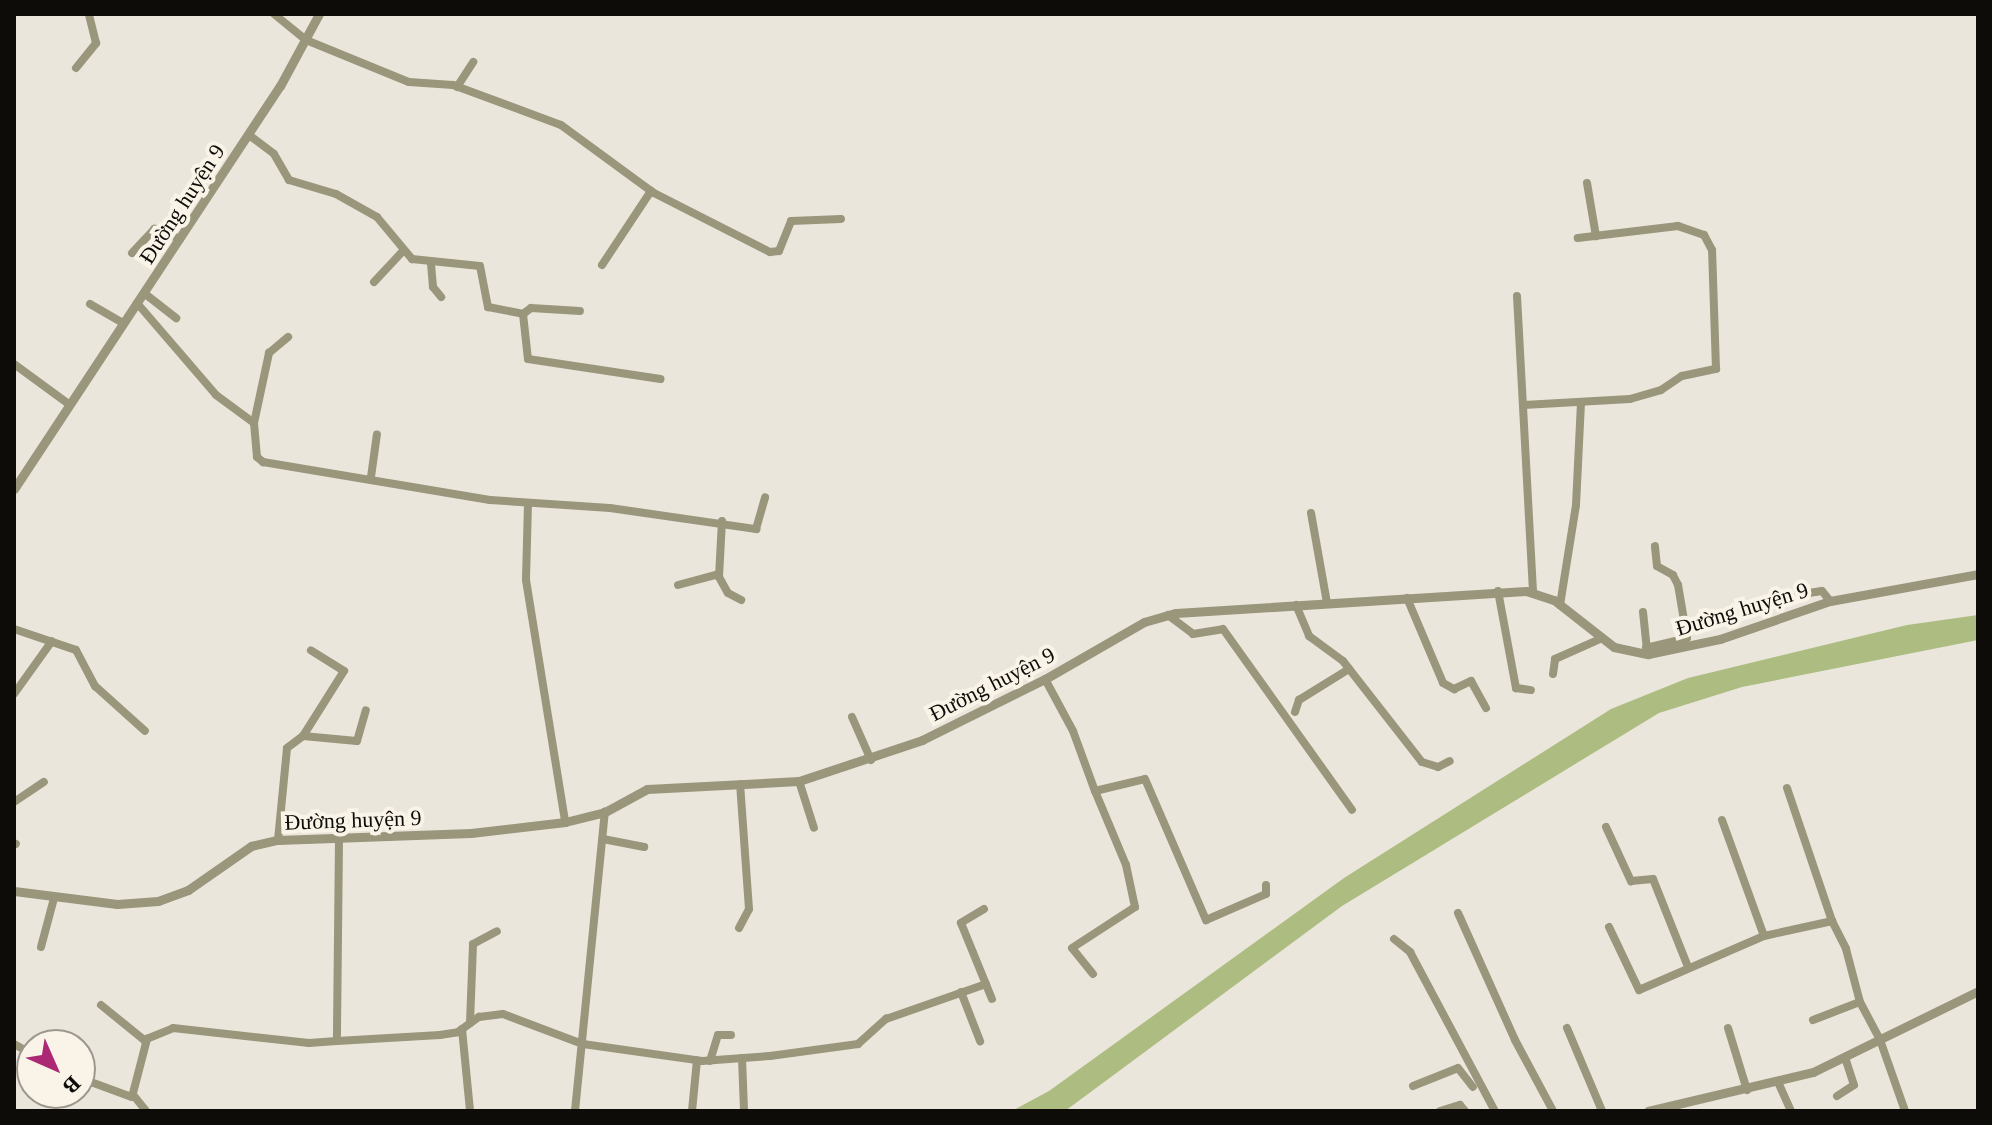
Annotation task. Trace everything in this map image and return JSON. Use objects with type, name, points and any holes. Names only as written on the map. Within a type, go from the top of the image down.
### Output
[{"type":"street","points":[[76,68],[96,43],[89,14]]},
{"type":"street","points":[[274,14],[306,40],[409,82],[457,87],[561,125],[651,191],[737,240],[770,252],[779,251],[791,221],[841,219]]},
{"type":"street","name":"Đường huyện 9","points":[[14,489],[249,135],[319,14]]},
{"type":"street","points":[[457,87],[473,62]]},
{"type":"street","points":[[249,135],[274,154],[289,180],[336,194],[377,217],[401,241],[403,251]]},
{"type":"street","points":[[1587,183],[1596,236]]},
{"type":"street","points":[[602,265],[651,191]]},
{"type":"street","points":[[1523,405],[1581,403],[1646,395],[1682,376],[1716,369],[1707,239],[1685,226],[1578,238]]},
{"type":"street","points":[[132,253],[154,229],[180,239]]},
{"type":"street","points":[[403,251],[431,264],[480,266],[488,307],[523,314],[531,308],[580,311]]},
{"type":"street","points":[[374,282],[403,251]]},
{"type":"street","points":[[431,264],[433,287],[441,297]]},
{"type":"street","points":[[144,293],[176,318]]},
{"type":"street","points":[[1517,296],[1533,592]]},
{"type":"street","points":[[137,303],[216,395],[254,423]]},
{"type":"street","points":[[90,304],[124,324]]},
{"type":"street","points":[[523,314],[528,359],[661,379]]},
{"type":"street","points":[[288,337],[269,353],[254,423],[257,457],[263,462],[371,477],[435,492],[722,521],[757,529],[765,497]]},
{"type":"street","points":[[14,364],[70,405]]},
{"type":"street","points":[[1560,605],[1576,505],[1581,403]]},
{"type":"street","points":[[371,477],[377,434]]},
{"type":"street","points":[[528,503],[526,580],[565,822]]},
{"type":"street","points":[[1311,513],[1327,603]]},
{"type":"street","points":[[722,521],[719,574],[728,593],[741,600]]},
{"type":"street","points":[[1643,612],[1647,651],[1687,638],[1676,578],[1657,566],[1655,546]]},
{"type":"street","points":[[678,585],[719,574]]},
{"type":"street","name":"Đường huyện 9","points":[[14,891],[117,904],[174,897],[240,852],[278,840],[339,840],[565,822],[605,812],[647,789],[799,781],[871,760],[1045,679],[1108,640],[1168,615],[1498,591],[1533,592],[1560,605],[1600,639],[1622,650],[1647,651],[1720,639],[1830,601],[1978,574]]},
{"type":"street","points":[[1498,591],[1516,688],[1531,690]]},
{"type":"street","points":[[1796,595],[1822,591],[1830,601]]},
{"type":"street","points":[[1407,598],[1443,683],[1454,689],[1471,681],[1486,708]]},
{"type":"street","points":[[1296,605],[1309,636],[1349,669],[1422,762],[1438,767],[1450,761]]},
{"type":"street","points":[[1168,615],[1193,634],[1223,629],[1352,810]]},
{"type":"street","points":[[14,629],[76,650],[95,686],[145,731]]},
{"type":"street","points":[[1553,674],[1555,659],[1600,639]]},
{"type":"street","points":[[14,694],[52,641]]},
{"type":"street","points":[[278,840],[286,751],[303,736],[344,671],[311,650]]},
{"type":"street","points":[[1295,712],[1299,700],[1349,669]]},
{"type":"street","points":[[1045,679],[1073,731],[1126,865],[1135,907],[1072,948],[1093,974]]},
{"type":"street","points":[[303,736],[357,741],[366,710]]},
{"type":"street","points":[[852,717],[871,760]]},
{"type":"street","points":[[1095,791],[1145,779],[1208,921],[1266,894],[1266,885]]},
{"type":"street","points":[[799,781],[814,828]]},
{"type":"street","points":[[14,802],[44,782]]},
{"type":"street","points":[[739,928],[749,909],[740,784]]},
{"type":"street","points":[[1787,788],[1832,921],[1846,949],[1860,1002],[1879,1037],[1905,1111]]},
{"type":"street","points":[[575,1111],[605,812]]},
{"type":"street","points":[[1722,820],[1764,936]]},
{"type":"street","points":[[1606,827],[1631,881],[1653,879],[1688,967]]},
{"type":"street","points":[[603,839],[644,847]]},
{"type":"street","points":[[337,1041],[339,840]]},
{"type":"street","points":[[41,947],[54,898]]},
{"type":"street","points":[[984,909],[961,923],[992,999]]},
{"type":"street","points":[[1458,913],[1515,1040],[1553,1111]]},
{"type":"street","points":[[1609,927],[1635,989],[1644,990],[1688,967],[1764,936],[1832,921]]},
{"type":"street","points":[[470,1023],[473,944],[497,931]]},
{"type":"street","points":[[1394,939],[1410,952],[1492,1111]]},
{"type":"street","points":[[101,1005],[139,1039],[147,1039],[173,1028],[309,1043],[395,1040],[462,1029],[470,1023],[503,1014],[581,1043],[710,1061],[858,1044],[886,1019],[986,984]]},
{"type":"street","points":[[1648,1111],[1778,1082],[1845,1057],[1879,1037],[1978,991]]},
{"type":"street","points":[[961,992],[980,1041]]},
{"type":"street","points":[[1813,1020],[1860,1002]]},
{"type":"street","points":[[1567,1028],[1602,1111]]},
{"type":"street","points":[[1728,1028],[1747,1090]]},
{"type":"street","points":[[462,1029],[470,1111]]},
{"type":"street","points":[[710,1061],[718,1035],[731,1035]]},
{"type":"street","points":[[134,1096],[147,1039]]},
{"type":"street","points":[[1837,1096],[1854,1085],[1845,1057]]},
{"type":"street","points":[[742,1058],[744,1111]]},
{"type":"street","points":[[692,1111],[697,1060]]},
{"type":"street","points":[[1413,1086],[1458,1068],[1492,1111]]},
{"type":"street","points":[[1778,1082],[1791,1111]]},
{"type":"street","points":[[96,1083],[134,1096],[146,1111]]},
{"type":"street","points":[[1440,1111],[1460,1105],[1465,1111]]},
{"type":"shaded area","points":[[1978,615],[1978,640],[1742,687],[1659,713],[1342,906],[1065,1111],[1012,1111],[1049,1091],[1344,878],[1611,709],[1688,678],[1907,625]]}]
